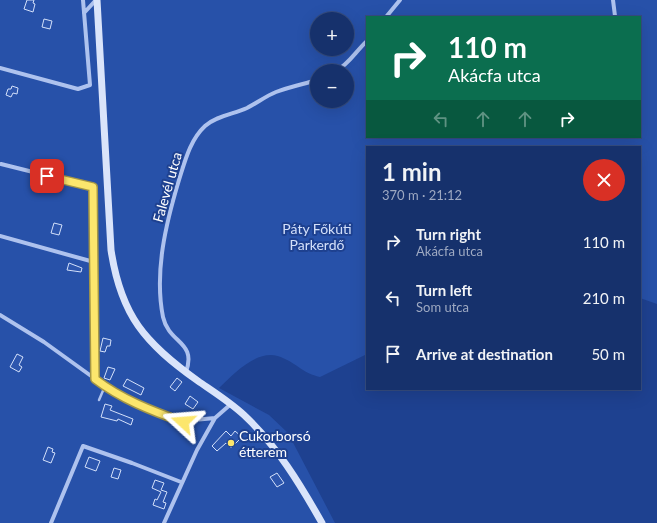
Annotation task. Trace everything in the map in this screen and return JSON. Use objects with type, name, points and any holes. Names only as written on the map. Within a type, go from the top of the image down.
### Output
[{"type":"main road","points":[[97,0],[111,250],[117,283],[124,303],[141,331],[155,346],[186,372],[231,404],[259,430],[277,450],[322,523]]},
{"type":"street","points":[[0,68],[78,89],[90,85],[83,0]]},
{"type":"street","points":[[84,13],[97,0]]},
{"type":"street","points":[[387,16],[400,0]]},
{"type":"street","points":[[613,0],[615,16]]},
{"type":"street","points":[[346,64],[349,62],[356,50],[366,42]]},
{"type":"street","name":"Falevél utca","points":[[186,372],[190,362],[189,354],[164,323],[160,279],[166,233],[187,154],[197,135],[213,120],[246,108],[274,93],[310,82]]},
{"type":"street","points":[[1,164],[93,187],[95,379]]},
{"type":"street","points":[[0,236],[94,262]]},
{"type":"street","points":[[0,315],[44,342],[104,386],[140,405],[183,422],[215,418]]},
{"type":"street","points":[[164,523],[181,482],[215,418],[231,404]]},
{"type":"street","points":[[51,523],[83,446],[181,482]]},
{"type":"lane","points":[[100,400],[104,386]]},
{"type":"green space","name":"Páty Főkúti Parkerdő","points":[[0,0],[657,0],[657,304],[641,298],[641,146],[366,146],[366,354],[320,377],[305,371],[285,359],[267,355],[249,362],[219,388],[269,415],[288,433],[335,523],[0,523]]},
{"type":"building","points":[[27,0],[34,0],[33,3],[35,4],[33,12],[24,9]]},
{"type":"building","points":[[44,19],[52,21],[50,29],[42,27]]},
{"type":"building","points":[[12,86],[18,88],[17,94],[13,93],[11,97],[6,95],[8,89],[11,89]]},
{"type":"building","points":[[54,223],[62,225],[59,235],[51,233]]},
{"type":"building","points":[[69,263],[82,268],[81,272],[67,270]]},
{"type":"building","points":[[103,338],[111,340],[110,346],[107,346],[105,352],[100,351]]},
{"type":"building","points":[[17,354],[23,357],[19,365],[22,367],[19,372],[10,367]]},
{"type":"building","points":[[108,367],[115,369],[110,380],[104,378]]},
{"type":"building","points":[[177,378],[182,382],[175,391],[170,387]]},
{"type":"building","points":[[127,379],[144,388],[141,395],[123,386]]},
{"type":"building","points":[[190,396],[198,402],[193,409],[185,404]]},
{"type":"building","points":[[105,404],[112,406],[110,410],[133,419],[131,425],[118,419],[117,421],[101,417]]},
{"type":"building","name":"Cukorborsó étterem","points":[[226,431],[231,436],[235,431],[242,437],[231,448],[226,443],[217,451],[212,446]]},
{"type":"building","points":[[48,447],[53,449],[52,452],[55,453],[51,463],[43,460]]},
{"type":"building","points":[[89,457],[100,461],[96,471],[85,467]]},
{"type":"building","points":[[114,468],[121,470],[118,479],[111,477]]},
{"type":"building","points":[[277,473],[284,483],[277,487],[270,477]]},
{"type":"building","points":[[155,480],[164,483],[161,490],[167,492],[163,502],[166,503],[164,509],[153,505],[155,499],[157,500],[161,492],[152,488]]},
{"type":"place","name":"Cukorborsó étterem","points":[[231,443]]},
{"type":"route","points":[[47,176],[93,187],[95,379],[122,397],[183,422]]}]
